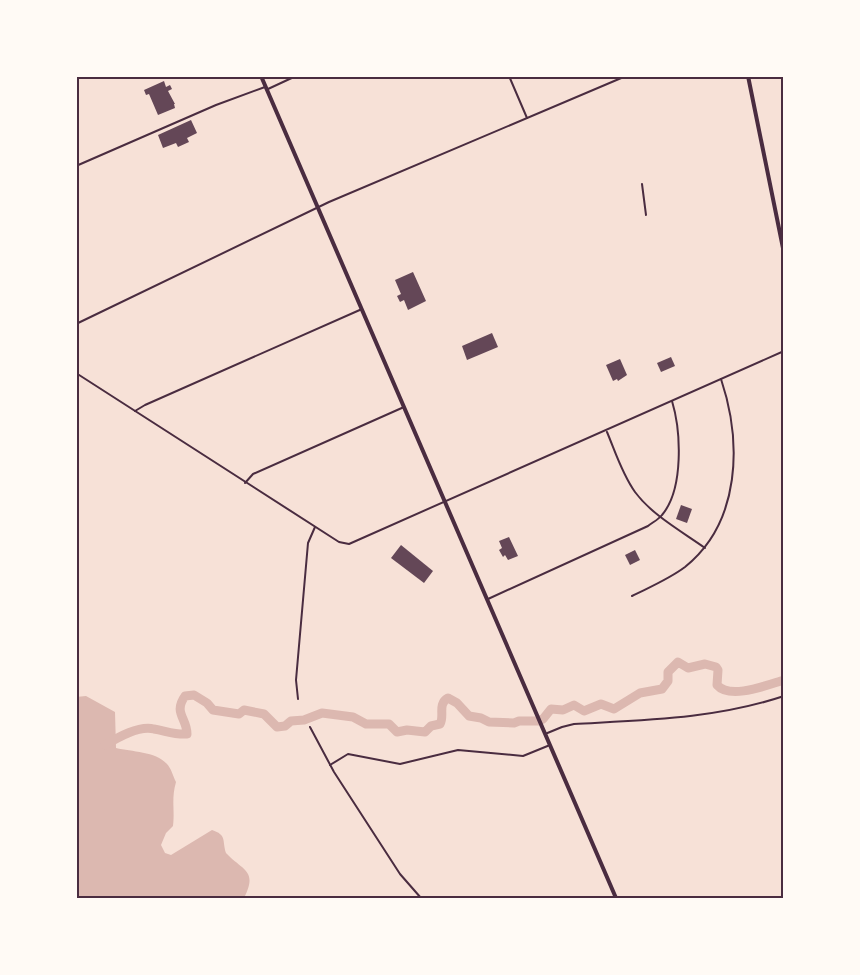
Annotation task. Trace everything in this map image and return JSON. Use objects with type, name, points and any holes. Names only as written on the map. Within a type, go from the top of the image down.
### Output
[{"type":"main road","points":[[261,76],[616,898]]},
{"type":"main road","points":[[748,76],[783,253]]},
{"type":"street","points":[[76,166],[216,105],[296,76]]},
{"type":"street","points":[[508,76],[527,119]]},
{"type":"street","points":[[76,324],[318,208],[626,76]]},
{"type":"street","points":[[642,184],[646,215]]},
{"type":"street","points":[[135,412],[145,405],[362,309]]},
{"type":"street","points":[[76,374],[245,484],[339,542],[349,544],[783,351]]},
{"type":"street","points":[[632,596],[676,573],[705,548],[723,518],[728,505],[733,463],[731,424],[721,379]]},
{"type":"street","points":[[488,600],[648,526],[661,516],[671,498],[678,475],[677,435],[672,401]]},
{"type":"street","points":[[245,484],[255,474],[404,407]]},
{"type":"street","points":[[606,430],[630,485],[645,503],[705,548]]},
{"type":"street","points":[[298,699],[296,680],[309,543],[315,527]]},
{"type":"street","points":[[544,732],[574,724],[709,715],[752,706],[783,696]]},
{"type":"street","points":[[310,727],[330,765],[400,874],[421,898]]},
{"type":"street","points":[[330,765],[348,754],[405,764],[458,750],[523,756],[550,745]]},
{"type":"shaded area","points":[[86,696],[115,712],[116,748],[156,757],[167,764],[171,770],[176,782],[173,826],[166,833],[161,845],[165,853],[171,855],[212,830],[217,832],[223,838],[226,853],[249,876],[248,889],[244,898],[77,898],[76,697]]},
{"type":"building","points":[[164,81],[166,87],[170,85],[172,89],[168,91],[175,108],[158,115],[149,94],[146,95],[144,90]]},
{"type":"building","points":[[191,120],[197,133],[187,138],[189,142],[178,147],[176,143],[163,148],[158,135]]},
{"type":"building","points":[[413,272],[426,301],[408,310],[404,300],[400,302],[397,296],[401,294],[395,280]]},
{"type":"building","points":[[492,333],[498,347],[467,360],[462,346]]},
{"type":"building","points":[[671,357],[675,366],[661,372],[657,363]]},
{"type":"building","points":[[620,359],[627,375],[618,381],[617,379],[613,381],[606,365]]},
{"type":"building","points":[[681,505],[692,509],[687,523],[676,519]]},
{"type":"building","points":[[509,537],[518,556],[508,560],[499,550],[502,548],[499,541]]},
{"type":"building","points":[[401,545],[433,571],[424,583],[391,558]]},
{"type":"building","points":[[635,550],[640,560],[630,565],[625,555]]},
{"type":"waterway","points":[[105,745],[128,733],[148,728],[187,734],[180,707],[185,696],[194,695],[213,710],[239,714],[244,710],[264,714],[277,727],[322,713],[353,717],[366,724],[389,724],[397,732],[407,730],[425,732],[431,726],[440,724],[443,703],[448,698],[457,703],[469,716],[489,722],[538,721],[543,719],[551,709],[563,710],[574,705],[584,711],[601,704],[614,709],[640,693],[662,689],[668,681],[668,672],[678,662],[688,668],[705,664],[716,667],[718,670],[717,685],[731,691],[759,688],[784,680]]}]
